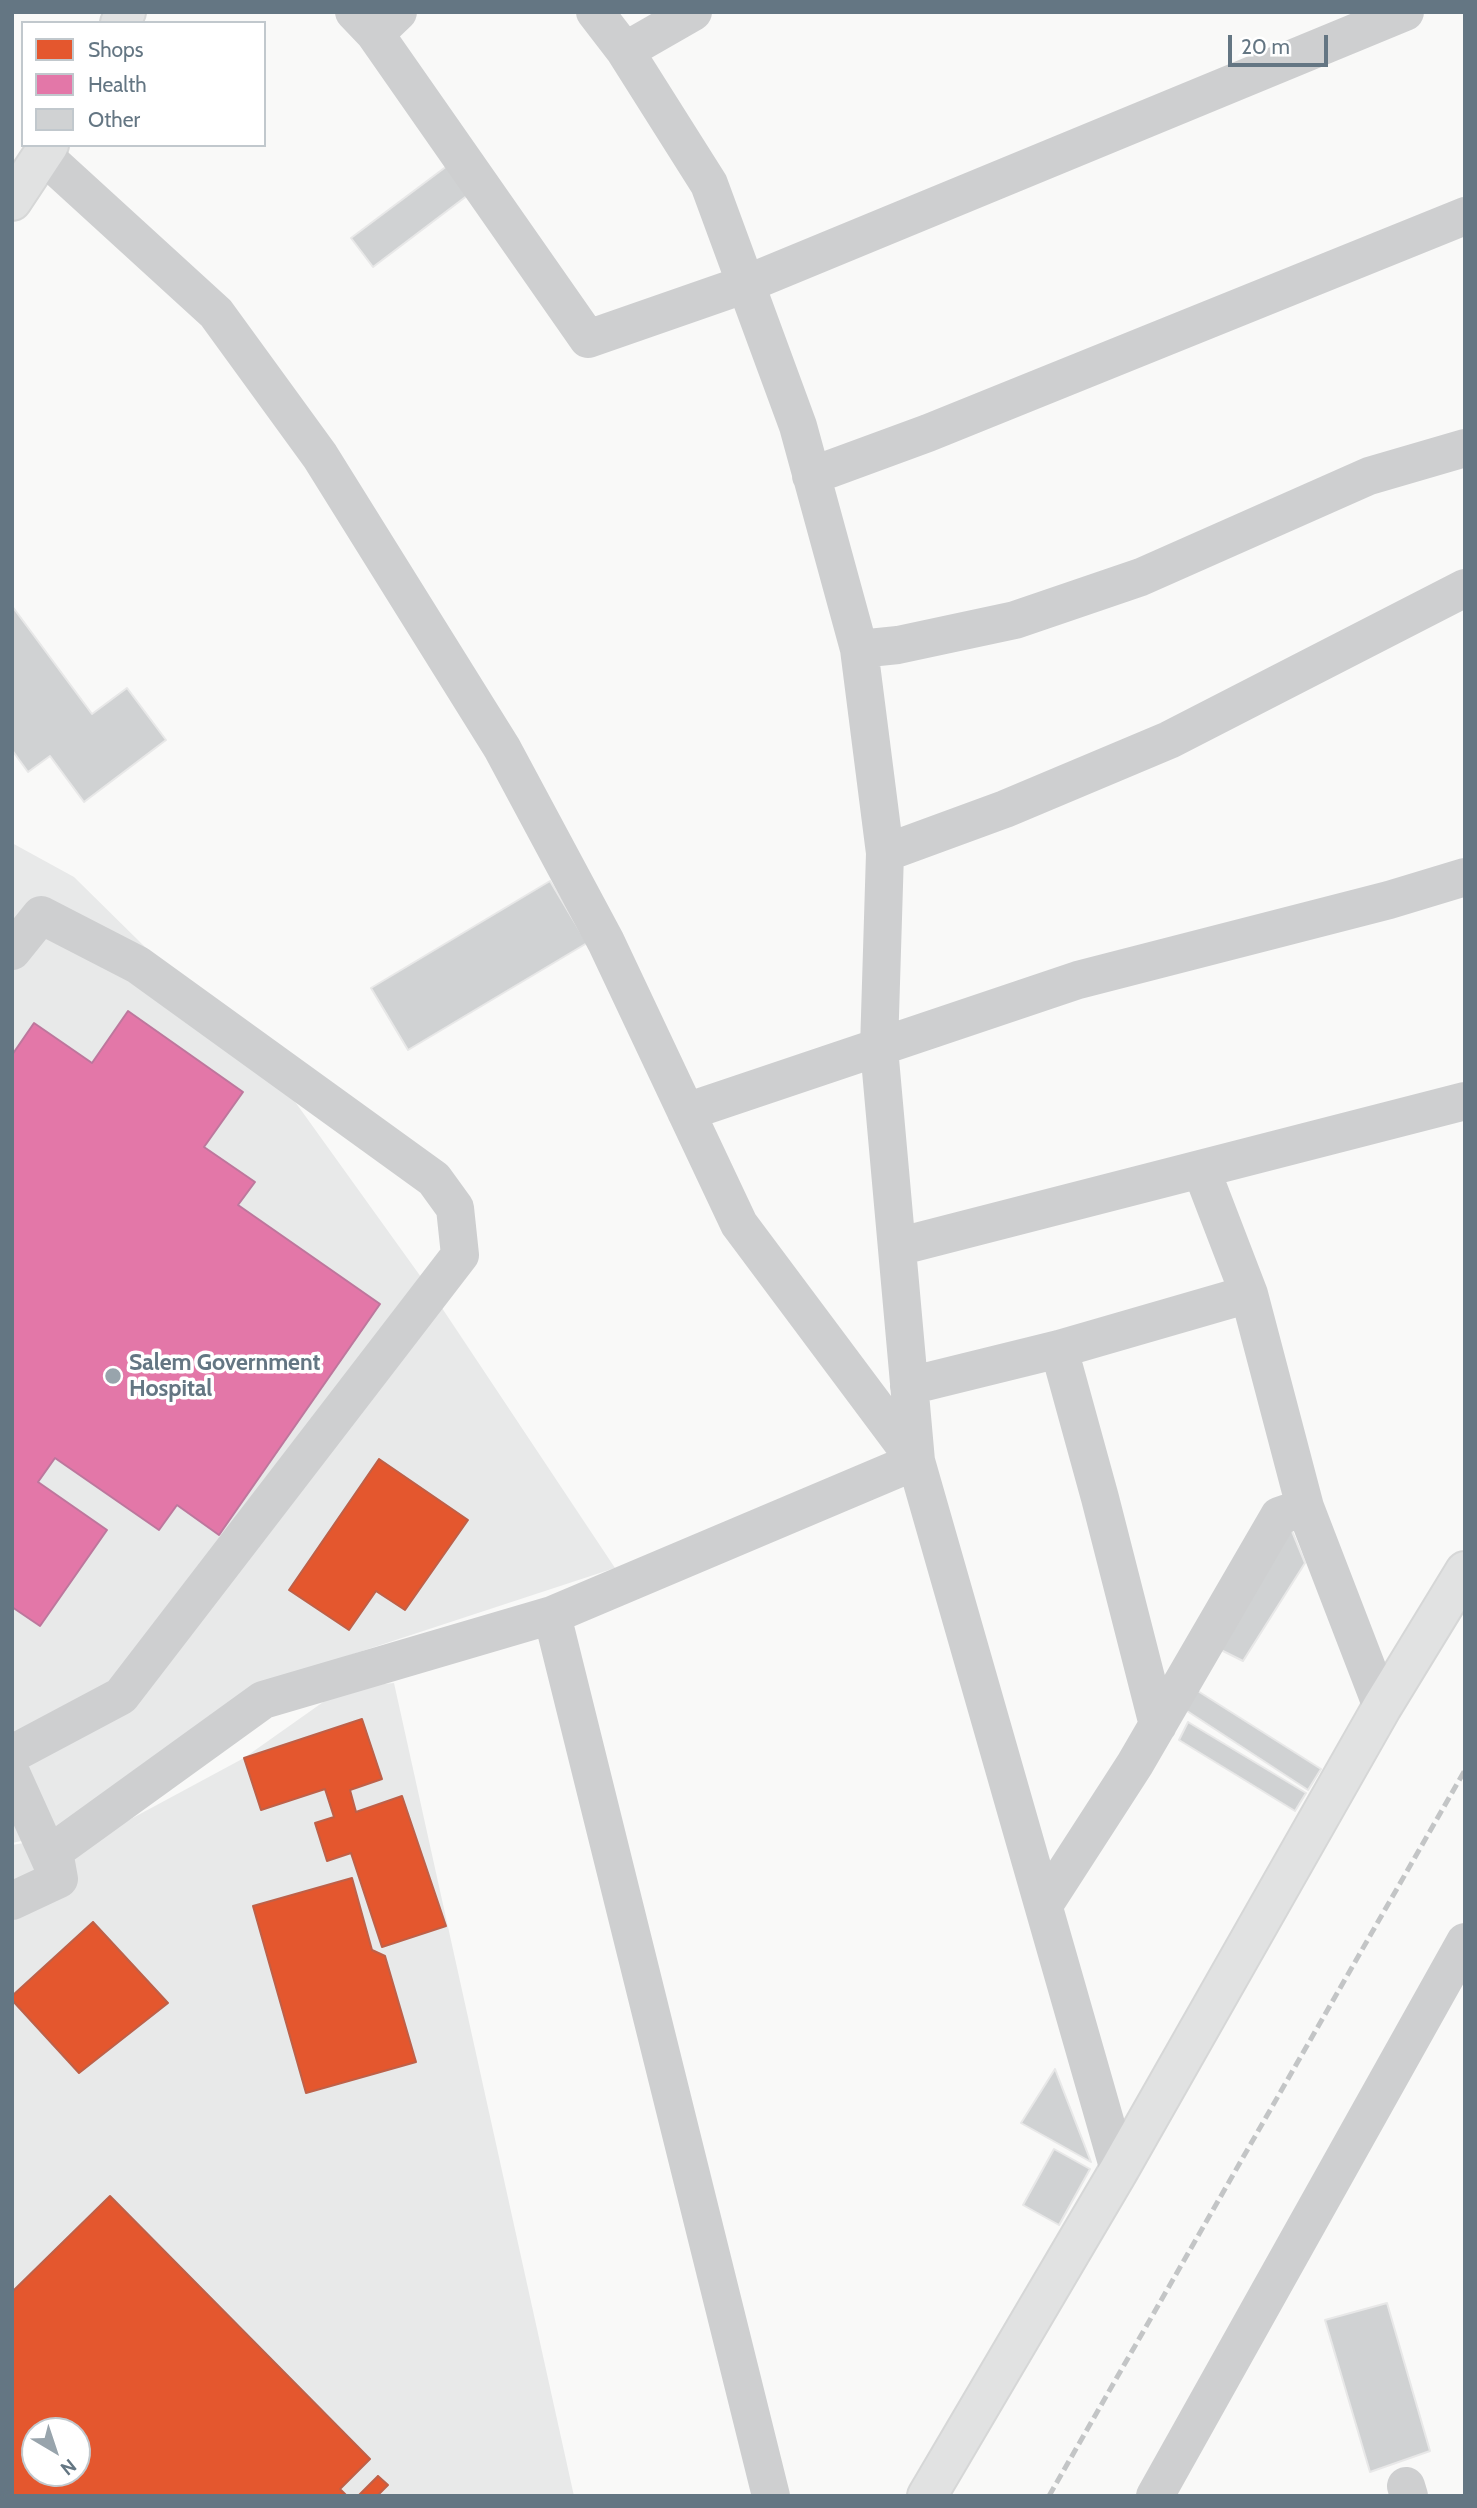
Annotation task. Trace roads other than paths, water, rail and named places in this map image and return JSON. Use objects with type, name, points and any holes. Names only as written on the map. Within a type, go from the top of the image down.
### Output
[{"type":"street","points":[[595,12],[625,51],[709,184],[798,426],[859,649],[885,853],[880,1048],[916,1461],[1119,2170]]},
{"type":"street","points":[[625,51],[693,12]]},
{"type":"street","points":[[376,19],[588,339],[746,284],[1400,13]]},
{"type":"street","points":[[12,201],[46,150],[216,313],[320,456],[502,747],[606,942],[739,1224],[916,1461]]},
{"type":"street","points":[[811,476],[941,428],[1465,216]]},
{"type":"street","points":[[859,649],[898,645],[1015,620],[1141,577],[1369,476],[1465,447]]},
{"type":"street","points":[[885,853],[1005,809],[1170,740],[1465,588]]},
{"type":"street","points":[[686,1112],[1078,980],[1389,900],[1465,877]]},
{"type":"street","points":[[12,951],[41,915],[138,965],[434,1179],[455,1208],[460,1255],[121,1696],[12,1754]]},
{"type":"street","points":[[897,1247],[1465,1101]]},
{"type":"street","points":[[1201,1169],[1249,1294],[1304,1507],[1382,1707]]},
{"type":"street","points":[[909,1386],[1059,1349],[1249,1294]]},
{"type":"street","points":[[1059,1349],[1158,1725]]},
{"type":"street","points":[[59,1879],[54,1852],[263,1700],[552,1615],[916,1461]]},
{"type":"street","points":[[1044,1905],[1135,1764],[1279,1516],[1304,1507]]},
{"type":"street","points":[[927,2496],[1119,2170],[1382,1707],[1465,1571]]},
{"type":"street","points":[[552,1615],[771,2496]]},
{"type":"street","points":[[12,1775],[59,1879]]},
{"type":"street","points":[[12,1901],[59,1879]]},
{"type":"street","points":[[1155,2496],[1465,1941]]},
{"type":"railway","points":[[1049,2496],[1465,1770]]},
{"type":"place","name":"Salem Government Hospital","points":[[113,1376]]}]
